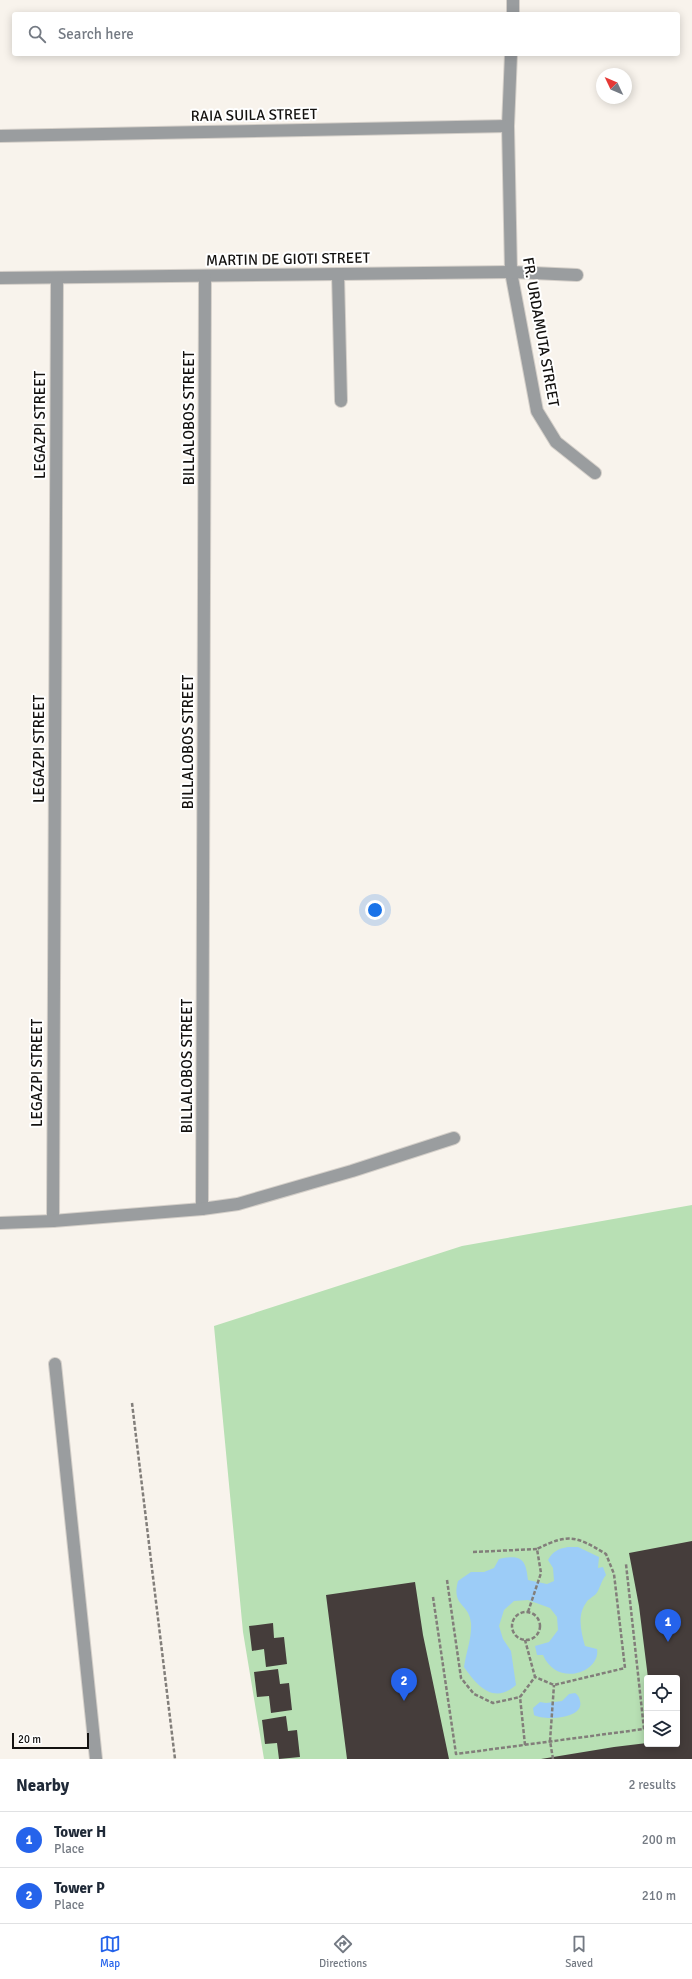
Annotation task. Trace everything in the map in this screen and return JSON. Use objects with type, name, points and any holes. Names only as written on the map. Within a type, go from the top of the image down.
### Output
[{"type":"street","points":[[513,0],[513,12]]},
{"type":"street","name":"FR. URDAMUTA STREET","points":[[511,56],[508,126],[511,272],[537,411],[556,442],[595,473]]},
{"type":"street","name":"RAIA SUILA STREET","points":[[0,136],[508,126]]},
{"type":"street","name":"MARTIN DE GIOTI STREET","points":[[0,278],[511,272],[577,275]]},
{"type":"street","points":[[338,274],[341,400]]},
{"type":"street","name":"BILLALOBOS STREET","points":[[202,1209],[206,276]]},
{"type":"street","name":"LEGAZPI STREET","points":[[53,1221],[57,278]]},
{"type":"street","points":[[0,1223],[53,1221],[202,1209],[246,1201],[352,1171],[454,1138]]},
{"type":"street","points":[[55,1364],[96,1759]]},
{"type":"path","points":[[132,1403],[175,1759]]},
{"type":"path","points":[[473,1552],[537,1549],[556,1540],[574,1537],[606,1554],[614,1574],[625,1668],[554,1685],[535,1677]]},
{"type":"path","points":[[528,1612],[541,1573],[537,1549]]},
{"type":"path","points":[[433,1597],[456,1754],[644,1729],[626,1564]]},
{"type":"path","points":[[447,1580],[461,1678],[474,1694],[493,1703],[520,1697],[535,1677]]},
{"type":"path","points":[[528,1612],[536,1617],[540,1625],[539,1630],[534,1637],[525,1640],[517,1637],[514,1633],[512,1624],[519,1613],[528,1612]]},
{"type":"path","points":[[525,1640],[535,1677]]},
{"type":"path","points":[[553,1759],[550,1741],[554,1685]]},
{"type":"path","points":[[520,1697],[525,1745]]},
{"type":"green space","points":[[692,1205],[692,1759],[264,1759],[243,1632],[214,1326],[462,1246]]},
{"type":"water","points":[[568,1547],[578,1547],[599,1557],[598,1568],[603,1567],[606,1575],[599,1590],[588,1600],[581,1613],[581,1629],[585,1646],[597,1649],[596,1657],[592,1664],[585,1670],[577,1673],[567,1674],[558,1671],[550,1665],[543,1655],[537,1655],[535,1646],[549,1642],[558,1630],[557,1617],[550,1608],[528,1600],[514,1601],[504,1610],[499,1626],[503,1639],[511,1651],[516,1685],[508,1691],[500,1693],[487,1691],[475,1681],[464,1667],[470,1640],[471,1623],[470,1616],[457,1596],[456,1589],[458,1581],[471,1572],[484,1572],[494,1568],[499,1559],[513,1557],[524,1563],[528,1580],[547,1584],[554,1581],[553,1568],[548,1560],[556,1551]]},
{"type":"water","points":[[575,1693],[578,1695],[580,1701],[580,1707],[576,1712],[563,1717],[554,1718],[539,1717],[534,1715],[533,1708],[540,1702],[546,1703],[562,1701],[569,1694]]},
{"type":"building","points":[[692,1541],[692,1759],[541,1759],[644,1743],[644,1747],[680,1747],[680,1675],[648,1675],[639,1606],[629,1553]]},
{"type":"building","points":[[415,1582],[423,1635],[449,1759],[347,1759],[326,1595]]},
{"type":"building","points":[[273,1623],[274,1638],[284,1637],[287,1664],[266,1667],[264,1649],[252,1651],[249,1626]]},
{"type":"building","points":[[278,1669],[280,1684],[289,1683],[292,1710],[271,1713],[269,1696],[257,1697],[254,1672]]},
{"type":"building","points":[[286,1716],[288,1731],[297,1730],[300,1757],[279,1759],[277,1743],[265,1744],[262,1720]]},
{"type":"place","name":"Tower H","points":[[668,1642]]},
{"type":"place","name":"Tower P","points":[[404,1701]]}]
